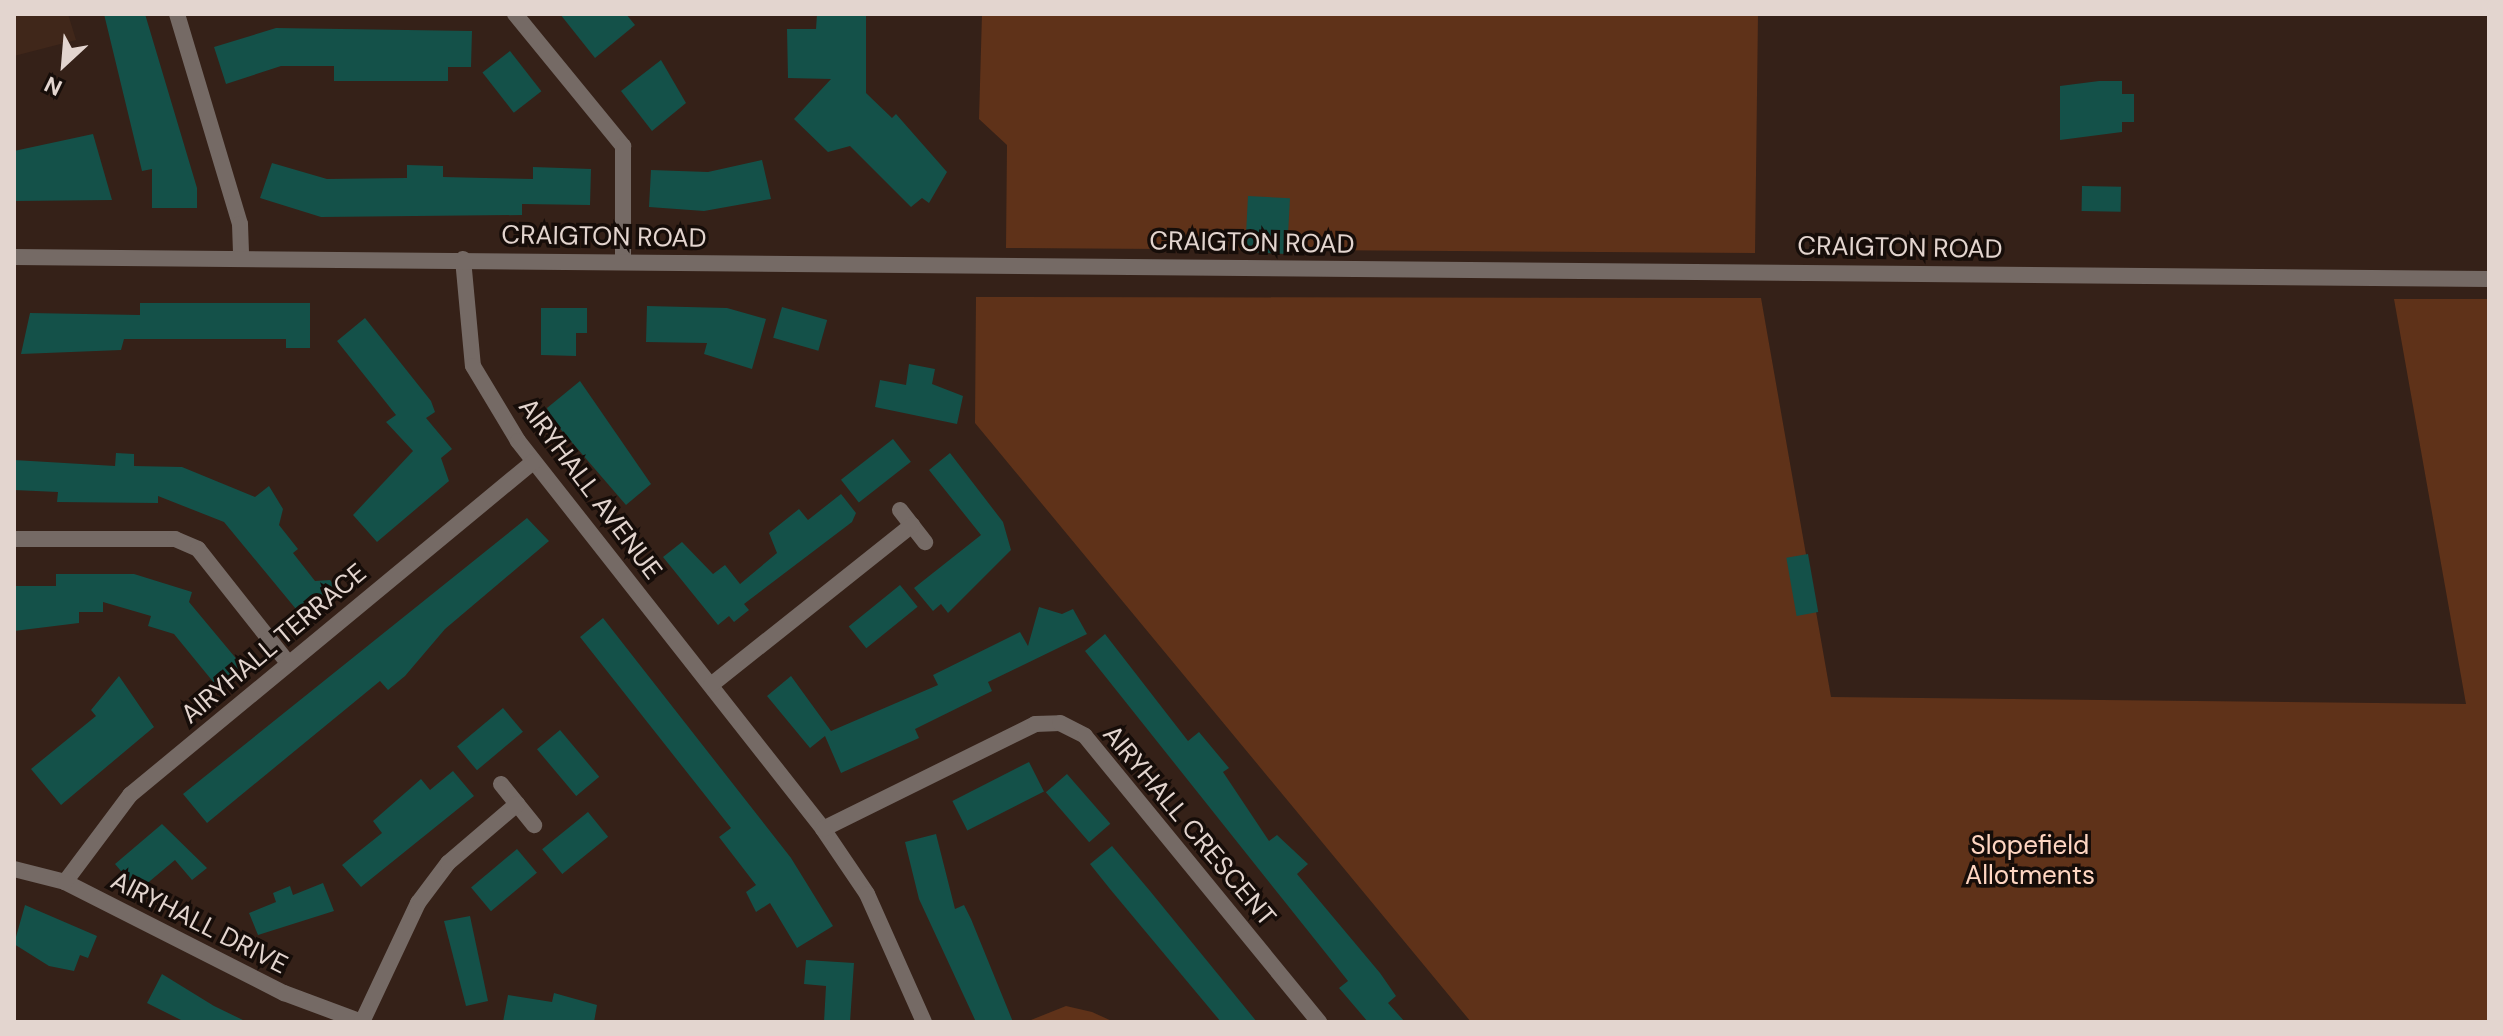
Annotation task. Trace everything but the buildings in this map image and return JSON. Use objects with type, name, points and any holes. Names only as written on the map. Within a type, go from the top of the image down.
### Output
[{"type":"street","points":[[177,14],[240,224],[241,258]]},
{"type":"street","points":[[515,14],[623,146],[623,262]]},
{"type":"street","name":"CRAIGTON ROAD","points":[[14,257],[2489,279]]},
{"type":"street","name":"AIRYHALL AVENUE","points":[[463,259],[473,366],[533,462],[823,829],[867,894],[924,1022]]},
{"type":"street","name":"AIRYHALL TERRACE","points":[[65,882],[130,795],[533,462]]},
{"type":"street","points":[[900,510],[925,542]]},
{"type":"street","points":[[711,685],[912,525]]},
{"type":"street","points":[[14,539],[175,539],[198,549],[288,663]]},
{"type":"street","name":"AIRYHALL CRESCENT","points":[[823,829],[1035,724],[1060,723],[1085,736],[1319,1022]]},
{"type":"street","points":[[501,784],[534,825]]},
{"type":"street","name":"AIRYHALL DRIVE","points":[[14,869],[65,882],[284,993],[362,1022],[418,903],[448,863],[517,804]]},
{"type":"shaded area","points":[[14,14],[68,14],[76,40],[14,56]]},
{"type":"green space","points":[[982,14],[1758,14],[1755,253],[1006,248],[1007,145],[979,119]]},
{"type":"green space","name":"Slopefield Allotments","points":[[976,297],[1761,298],[1831,697],[2466,704],[2394,299],[2489,299],[2489,1022],[1471,1022],[975,423]]},
{"type":"green space","points":[[1066,1006],[1092,1012],[1114,1022],[1026,1022]]}]
